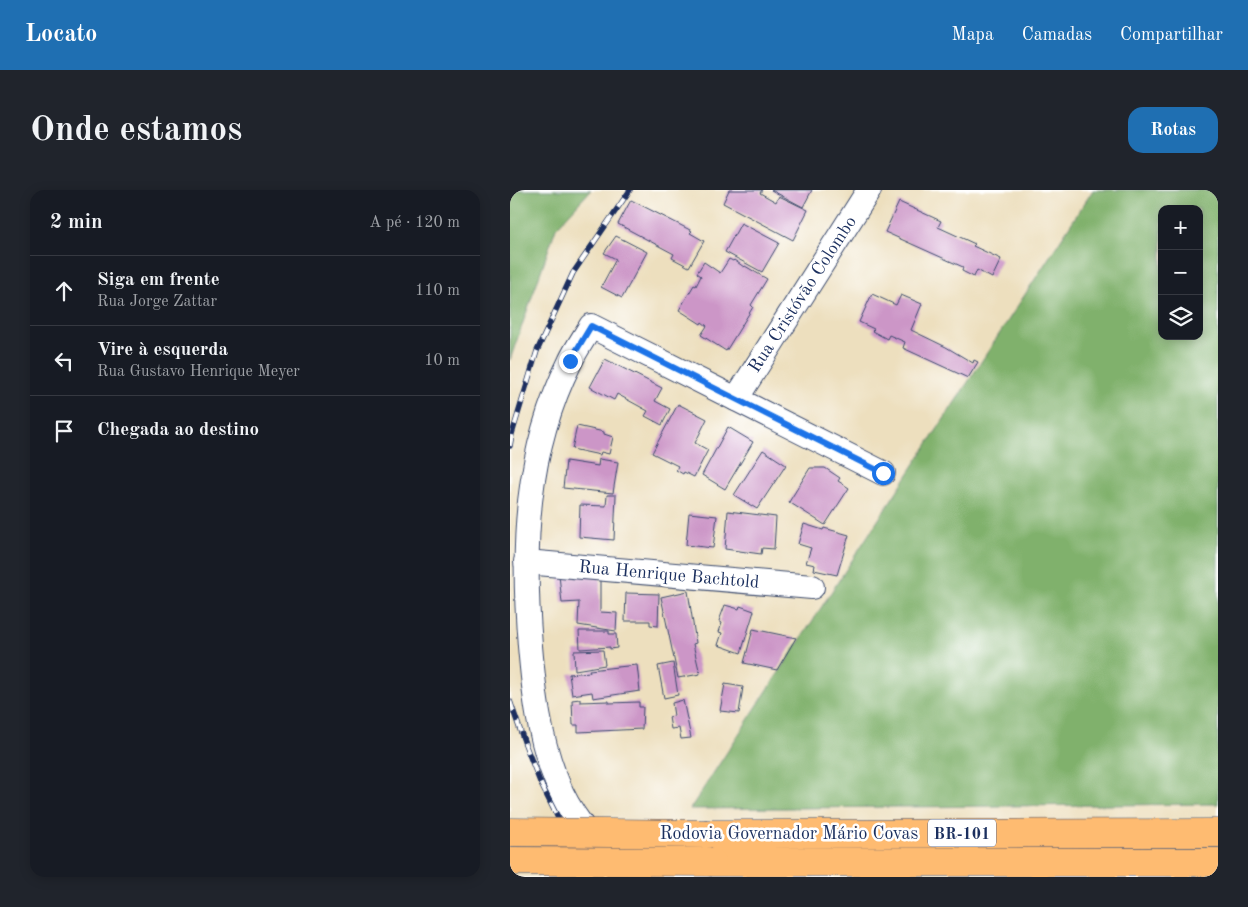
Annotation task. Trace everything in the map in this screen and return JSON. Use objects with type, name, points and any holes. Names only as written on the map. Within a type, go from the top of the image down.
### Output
[{"type":"highway","name":"Rodovia Governador Mário Covas","points":[[510,832],[707,834],[1218,833]]},
{"type":"highway","name":"Rodovia Governador Mário Covas","points":[[510,861],[1218,862]]},
{"type":"street","name":"Rua Cristóvão Colombo","points":[[736,399],[869,190]]},
{"type":"street","points":[[625,877],[588,835],[557,783],[544,744],[535,698],[528,621],[526,562],[532,481],[540,443],[552,403],[570,361],[591,326],[883,473]]},
{"type":"street","name":"Rua Henrique Bachtold","points":[[526,562],[812,587]]},
{"type":"green space","points":[[510,190],[591,190],[556,228],[510,360]]},
{"type":"green space","points":[[1093,190],[1218,190],[1218,804],[690,809]]},
{"type":"building","points":[[729,190],[762,190],[760,193],[776,202],[779,196],[808,210],[793,240],[723,203]]},
{"type":"building","points":[[771,190],[812,190],[803,207]]},
{"type":"building","points":[[631,200],[692,231],[690,233],[704,241],[689,267],[672,258],[674,254],[618,224]]},
{"type":"building","points":[[899,202],[941,221],[938,227],[975,244],[973,246],[1001,259],[992,278],[977,270],[974,277],[962,271],[963,267],[885,232]]},
{"type":"building","points":[[741,223],[779,243],[762,272],[725,252]]},
{"type":"building","points":[[616,236],[647,252],[622,298],[601,287],[616,259],[604,253]]},
{"type":"building","points":[[729,259],[767,279],[751,305],[753,307],[726,351],[701,335],[707,326],[679,310],[694,285],[696,286],[701,276],[697,273],[704,262],[720,273]]},
{"type":"building","points":[[872,294],[896,305],[901,295],[922,304],[911,330],[973,363],[974,360],[978,362],[968,378],[903,348],[905,342],[889,335],[887,339],[872,331],[874,329],[859,322]]},
{"type":"building","points":[[605,359],[662,388],[655,401],[670,409],[662,425],[645,416],[648,411],[617,394],[614,400],[590,387]]},
{"type":"building","points":[[678,404],[707,419],[695,443],[708,450],[694,477],[676,470],[678,466],[652,453]]},
{"type":"building","points":[[577,426],[604,432],[604,434],[613,437],[609,454],[601,452],[600,455],[572,449]]},
{"type":"building","points":[[728,427],[753,442],[725,489],[702,475]]},
{"type":"building","points":[[763,450],[786,465],[757,509],[734,495]]},
{"type":"building","points":[[599,459],[618,462],[613,493],[563,488],[566,461],[598,466]]},
{"type":"building","points":[[810,468],[825,468],[840,478],[838,481],[849,488],[825,525],[789,502]]},
{"type":"building","points":[[607,495],[616,495],[614,540],[579,537],[580,505],[606,506]]},
{"type":"building","points":[[728,511],[776,517],[774,549],[762,548],[761,554],[725,549]]},
{"type":"building","points":[[689,513],[717,516],[713,548],[686,545]]},
{"type":"building","points":[[804,524],[849,535],[837,575],[814,570],[815,565],[806,563],[811,548],[798,544]]},
{"type":"building","points":[[600,573],[600,612],[617,613],[616,631],[578,625],[579,602],[562,603],[559,575]]},
{"type":"building","points":[[688,591],[696,643],[693,644],[700,674],[678,678],[661,597]]},
{"type":"building","points":[[626,593],[659,594],[658,626],[650,625],[650,621],[625,621]]},
{"type":"building","points":[[725,605],[739,609],[740,606],[754,611],[741,653],[718,645],[722,633],[719,632],[722,623],[719,621]]},
{"type":"building","points":[[753,629],[796,638],[777,670],[744,663]]},
{"type":"building","points":[[579,631],[609,631],[609,634],[616,634],[617,648],[580,649]]},
{"type":"building","points":[[603,650],[605,665],[575,670],[574,651]]},
{"type":"building","points":[[673,663],[678,695],[664,698],[658,666]]},
{"type":"building","points":[[637,665],[640,691],[593,698],[592,692],[572,695],[569,674]]},
{"type":"building","points":[[725,684],[743,687],[739,713],[720,711]]},
{"type":"building","points":[[580,699],[580,702],[639,702],[639,707],[643,707],[642,729],[578,732],[578,725],[573,725],[572,700]]},
{"type":"building","points":[[683,700],[691,738],[681,739],[679,728],[671,729],[669,717],[674,716],[672,703]]},
{"type":"railway","points":[[510,446],[537,351],[573,273],[630,190]]},
{"type":"railway","points":[[510,701],[540,782],[573,848],[595,877]]},
{"type":"route","points":[[570,361],[591,326],[883,473]]}]
